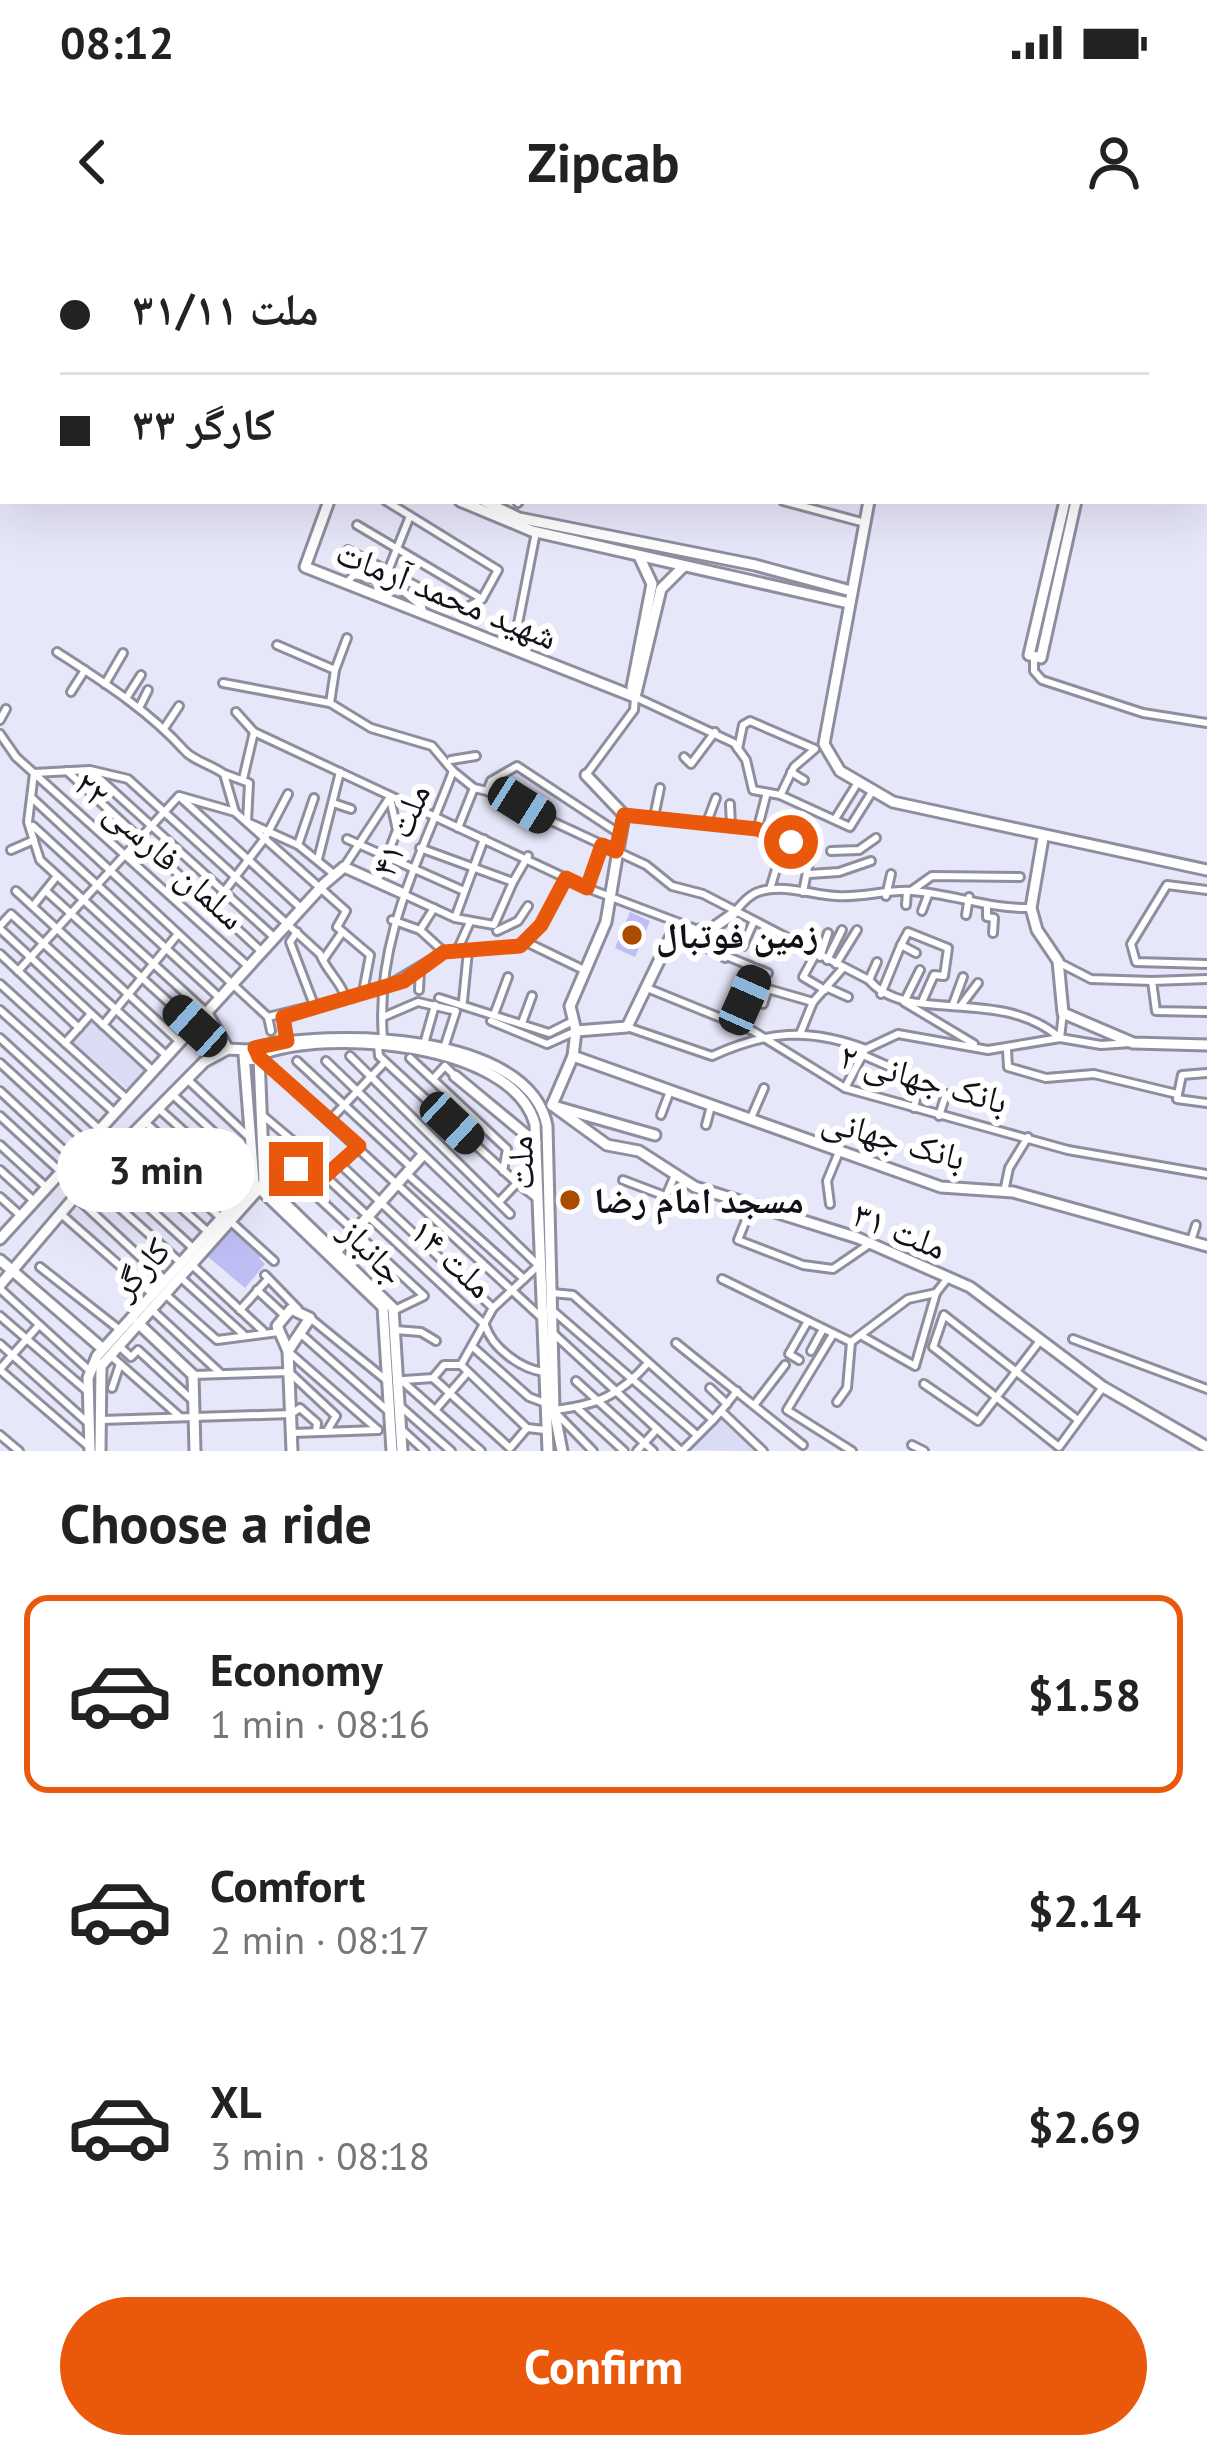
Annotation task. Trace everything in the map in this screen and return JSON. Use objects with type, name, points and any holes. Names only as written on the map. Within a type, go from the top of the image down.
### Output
[{"type":"street","name":"شهید محمد آرمات","points":[[328,504],[305,567],[634,697]]},
{"type":"street","points":[[346,583],[354,575],[386,575],[462,610],[482,598],[498,570],[391,504]]},
{"type":"street","points":[[467,504],[536,532],[849,603]]},
{"type":"street","points":[[490,504],[519,518],[755,565],[851,591]]},
{"type":"street","points":[[794,504],[865,523]]},
{"type":"street","points":[[868,504],[824,744],[840,771],[893,802],[1043,838],[1207,869]]},
{"type":"street","points":[[1065,504],[1041,658],[1034,657],[1036,677],[1143,713],[1207,723]]},
{"type":"street","points":[[1051,587],[1075,504]]},
{"type":"street","points":[[386,575],[410,515]]},
{"type":"street","points":[[357,525],[482,598]]},
{"type":"street","points":[[513,650],[536,532]]},
{"type":"street","points":[[348,550],[386,575],[424,614]]},
{"type":"street","points":[[639,556],[650,574],[632,687],[634,710],[586,775],[624,815],[757,829],[791,842]]},
{"type":"street","points":[[634,697],[667,578],[686,565]]},
{"type":"street","points":[[650,574],[660,572],[667,578]]},
{"type":"street","points":[[330,704],[335,670],[347,638]]},
{"type":"street","points":[[277,645],[335,670]]},
{"type":"street","points":[[57,652],[140,706],[186,753],[243,779],[251,791],[247,822]]},
{"type":"street","points":[[106,684],[123,653]]},
{"type":"street","points":[[71,692],[85,670]]},
{"type":"street","points":[[127,697],[141,675]]},
{"type":"street","points":[[223,683],[330,704],[371,728],[432,746],[450,761],[453,771]]},
{"type":"street","points":[[140,706],[148,690]]},
{"type":"street","points":[[634,697],[716,732],[738,749]]},
{"type":"street","points":[[165,728],[178,706]]},
{"type":"street","points":[[0,720],[5,710]]},
{"type":"street","points":[[236,712],[254,732],[435,820],[528,856],[587,888],[693,928]]},
{"type":"street","points":[[780,795],[791,772],[815,749],[750,721],[743,725],[738,749],[753,790],[780,795],[850,827],[872,792]]},
{"type":"street","points":[[243,779],[254,732]]},
{"type":"street","points":[[684,757],[691,764],[716,732]]},
{"type":"street","name":"سلمان فارسی ۲۲","points":[[0,734],[34,773],[249,967]]},
{"type":"street","points":[[450,761],[476,756]]},
{"type":"street","name":"ملت ۴۱","points":[[380,1042],[392,920],[453,771],[474,788],[487,791],[491,781],[517,766],[620,834]]},
{"type":"street","points":[[65,769],[262,952]]},
{"type":"street","points":[[90,770],[275,938]]},
{"type":"street","points":[[228,1049],[207,1012],[40,860],[28,822],[34,773],[90,770],[128,779],[292,928],[322,960],[345,997]]},
{"type":"street","points":[[318,859],[340,772]]},
{"type":"street","points":[[791,772],[804,780]]},
{"type":"street","points":[[224,774],[235,812]]},
{"type":"street","points":[[835,819],[857,784]]},
{"type":"street","points":[[458,828],[474,788]]},
{"type":"street","points":[[654,817],[660,788]]},
{"type":"street","points":[[487,791],[868,980],[881,994],[904,1002],[982,1049]]},
{"type":"street","points":[[213,906],[232,874],[267,833],[288,794]]},
{"type":"street","points":[[179,796],[235,812],[340,871],[377,882],[455,918],[496,928],[518,921],[528,906]]},
{"type":"street","points":[[18,971],[179,796]]},
{"type":"street","points":[[179,796],[302,909]]},
{"type":"street","points":[[757,829],[766,796]]},
{"type":"street","points":[[707,822],[716,797]]},
{"type":"street","points":[[32,798],[268,1017],[271,1031]]},
{"type":"street","points":[[298,844],[314,798]]},
{"type":"street","points":[[314,1005],[290,942],[292,928],[302,909],[340,871],[390,798]]},
{"type":"street","points":[[377,882],[397,830],[390,798]]},
{"type":"street","points":[[333,803],[351,809]]},
{"type":"street","points":[[730,804],[731,826]]},
{"type":"street","points":[[624,815],[612,898],[570,1006],[575,1026],[573,1057],[549,1109],[655,1135]]},
{"type":"street","points":[[28,822],[220,998]]},
{"type":"street","points":[[304,829],[325,834]]},
{"type":"street","points":[[267,833],[319,890],[346,911],[337,928],[368,950],[363,994]]},
{"type":"street","points":[[770,889],[780,856],[776,838]]},
{"type":"street","points":[[831,851],[853,851],[876,838]]},
{"type":"street","points":[[1043,838],[1031,908],[1037,930],[1058,961],[1090,979],[1207,979]]},
{"type":"street","points":[[347,839],[464,891]]},
{"type":"street","points":[[455,918],[484,839]]},
{"type":"street","points":[[11,850],[34,840]]},
{"type":"street","points":[[587,888],[602,845]]},
{"type":"street","points":[[420,848],[513,882]]},
{"type":"street","points":[[853,851],[854,869]]},
{"type":"street","points":[[493,949],[513,882],[528,856]]},
{"type":"street","points":[[803,892],[810,856]]},
{"type":"street","points":[[808,874],[854,869],[871,861]]},
{"type":"street","points":[[886,896],[891,874]]},
{"type":"street","points":[[33,907],[57,876]]},
{"type":"street","points":[[627,1027],[672,934],[722,925],[750,896],[770,889],[886,896],[909,891],[932,876],[1020,877]]},
{"type":"street","points":[[268,1017],[382,989],[444,952],[493,949],[529,939],[566,878]]},
{"type":"street","points":[[1207,890],[1167,885],[1131,944],[1136,962],[1207,964]]},
{"type":"street","points":[[16,891],[180,1042]]},
{"type":"street","points":[[46,891],[195,1026]]},
{"type":"street","points":[[909,891],[969,897],[987,907],[1031,908]]},
{"type":"street","points":[[906,905],[909,891]]},
{"type":"street","points":[[922,911],[928,895]]},
{"type":"street","points":[[966,915],[969,897]]},
{"type":"street","points":[[987,907],[987,917],[994,918],[992,933]]},
{"type":"street","points":[[420,930],[434,908]]},
{"type":"street","points":[[153,1071],[0,928],[11,914],[167,1056]]},
{"type":"street","points":[[392,920],[420,930],[444,952]]},
{"type":"street","points":[[518,921],[529,939],[586,970]]},
{"type":"street","points":[[457,952],[470,922]]},
{"type":"street","points":[[725,958],[730,944],[742,946],[753,923]]},
{"type":"street","points":[[0,1239],[275,938],[292,928]]},
{"type":"street","points":[[828,961],[842,930]]},
{"type":"street","points":[[848,997],[803,977],[828,961],[857,930]]},
{"type":"street","points":[[881,994],[908,932],[948,948],[944,976],[934,975],[922,1002]]},
{"type":"street","points":[[322,960],[342,933]]},
{"type":"street","points":[[799,1036],[813,1002],[827,989],[828,933]]},
{"type":"street","points":[[103,1025],[178,934]]},
{"type":"street","points":[[672,934],[768,973]]},
{"type":"street","points":[[901,945],[916,953]]},
{"type":"street","points":[[463,1001],[468,951]]},
{"type":"street","points":[[0,954],[79,1028]]},
{"type":"street","points":[[1058,961],[1063,1013],[1060,1038]]},
{"type":"street","points":[[868,980],[877,962]]},
{"type":"street","points":[[419,990],[420,968]]},
{"type":"street","points":[[904,1002],[920,970]]},
{"type":"street","points":[[734,1024],[758,971]]},
{"type":"street","points":[[493,1017],[508,977]]},
{"type":"street","points":[[957,1004],[963,977]]},
{"type":"street","points":[[1152,981],[1156,1011],[1207,1012]]},
{"type":"street","points":[[957,1004],[978,983]]},
{"type":"street","points":[[1,986],[127,1100]]},
{"type":"street","name":"بانک جهانی ۲","points":[[644,987],[759,1035],[844,1088],[1068,1150],[1207,1174]]},
{"type":"street","points":[[745,1000],[763,1004],[768,989],[813,1002]]},
{"type":"street","points":[[522,1023],[532,996]]},
{"type":"street","points":[[437,1001],[456,1011],[444,1048]]},
{"type":"street","points":[[424,1044],[437,1001]]},
{"type":"street","points":[[381,1017],[418,1002],[463,1001],[547,1044],[575,1026]]},
{"type":"street","points":[[904,1002],[1025,1014],[1060,1038],[1101,1046],[1207,1046]]},
{"type":"street","points":[[0,1010],[115,1113]]},
{"type":"street","points":[[1063,1013],[1133,1043]]},
{"type":"street","points":[[65,1042],[92,1014]]},
{"type":"street","points":[[283,1017],[287,1041]]},
{"type":"street","points":[[493,1017],[549,1033],[575,1026],[627,1027],[712,1056],[759,1035],[815,1033],[920,1080],[914,1109]]},
{"type":"street","points":[[844,1088],[865,1052],[898,1034],[1006,1050],[1060,1038]]},
{"type":"street","name":"ملت","points":[[254,1054],[287,1041],[353,1035],[433,1053],[518,1094],[532,1113],[542,1171],[544,1264],[551,1293],[544,1372],[548,1408],[562,1451]]},
{"type":"street","points":[[0,1038],[99,1130]]},
{"type":"street","points":[[380,1042],[386,1061],[540,1201]]},
{"type":"street","name":"ملت","points":[[254,1054],[305,1044],[424,1044],[444,1048],[524,1087],[549,1109],[540,1201],[552,1333],[545,1430],[548,1451]]},
{"type":"street","points":[[90,1371],[0,1287],[117,1150],[208,1058],[228,1049],[254,1054],[359,1146],[509,1293],[548,1314],[697,1435]]},
{"type":"street","points":[[1006,1050],[1008,1067],[1046,1078],[1094,1074],[1177,1094]]},
{"type":"street","points":[[254,1054],[261,1114],[256,1186]]},
{"type":"street","points":[[254,1054],[256,1186]]},
{"type":"street","points":[[350,1057],[510,1214]]},
{"type":"street","name":"بانک جهانی","points":[[573,1057],[941,1187],[1004,1192],[1207,1246]]},
{"type":"street","points":[[410,1058],[508,1149],[502,1171]]},
{"type":"street","points":[[297,1061],[524,1279]]},
{"type":"street","points":[[326,1061],[422,1156],[544,1264],[494,1307],[460,1365]]},
{"type":"street","points":[[330,1120],[386,1061]]},
{"type":"street","points":[[0,1063],[87,1143]]},
{"type":"street","points":[[433,1079],[445,1066],[536,1143]]},
{"type":"street","points":[[1207,1073],[1182,1075],[1177,1094],[1177,1099],[1207,1103]]},
{"type":"street","points":[[187,1079],[253,1141]]},
{"type":"street","points":[[750,1120],[764,1088]]},
{"type":"street","points":[[0,1091],[73,1159]]},
{"type":"street","points":[[661,1115],[670,1091]]},
{"type":"street","points":[[172,1094],[254,1169]]},
{"type":"street","points":[[939,1116],[946,1094]]},
{"type":"street","points":[[706,1125],[711,1106]]},
{"type":"street","points":[[158,1108],[256,1186]]},
{"type":"street","name":"ملت ۳۱","points":[[549,1109],[607,1145],[639,1150],[675,1175],[869,1244],[970,1287],[1103,1387],[1207,1447]]},
{"type":"street","name":"ملت ۱۴","points":[[261,1114],[485,1325],[487,1335],[516,1362],[544,1372]]},
{"type":"street","points":[[0,1116],[61,1172]]},
{"type":"street","points":[[145,1122],[235,1204]]},
{"type":"street","points":[[1004,1192],[1009,1168],[1028,1137]]},
{"type":"street","points":[[0,1146],[46,1188]]},
{"type":"street","points":[[359,1146],[310,1190],[424,1296],[393,1311]]},
{"type":"street","points":[[142,1147],[274,1261]]},
{"type":"street","points":[[117,1150],[208,1233]]},
{"type":"street","points":[[278,1152],[314,1186]]},
{"type":"street","points":[[830,1204],[827,1181],[839,1152]]},
{"type":"street","points":[[139,1197],[179,1154]]},
{"type":"street","points":[[338,1255],[422,1156]]},
{"type":"street","points":[[341,1165],[494,1307]]},
{"type":"street","points":[[0,1170],[34,1201]]},
{"type":"street","points":[[110,1172],[194,1249]]},
{"type":"street","points":[[623,1180],[670,1198],[675,1175]]},
{"type":"street","points":[[89,1180],[265,1333]]},
{"type":"street","points":[[499,1202],[517,1183]]},
{"type":"street","name":"کارگر","points":[[93,1450],[101,1366],[120,1330],[180,1277],[194,1249],[256,1186]]},
{"type":"street","name":"کارگر","points":[[96,1423],[90,1371],[151,1309],[165,1280],[186,1264],[256,1186]]},
{"type":"street","name":"جانباز","points":[[256,1186],[387,1298],[393,1311],[397,1450]]},
{"type":"street","points":[[75,1196],[165,1280]]},
{"type":"street","points":[[0,1197],[21,1216]]},
{"type":"street","points":[[752,1205],[738,1240],[802,1264],[833,1269],[869,1244]]},
{"type":"street","points":[[61,1213],[217,1340],[279,1332]]},
{"type":"street","points":[[1191,1241],[1196,1225]]},
{"type":"street","name":"جانباز","points":[[338,1255],[381,1303],[392,1326]]},
{"type":"street","points":[[0,1260],[111,1349],[131,1357],[138,1350],[193,1401]]},
{"type":"street","points":[[40,1267],[120,1330]]},
{"type":"street","points":[[180,1277],[243,1334]]},
{"type":"street","points":[[240,1310],[267,1277],[298,1309],[436,1409],[481,1451]]},
{"type":"street","points":[[722,1279],[851,1342],[908,1299],[936,1293]]},
{"type":"street","points":[[862,1336],[915,1366],[936,1293],[946,1279]]},
{"type":"street","points":[[257,1290],[283,1314]]},
{"type":"street","points":[[551,1293],[573,1295],[713,1420]]},
{"type":"street","points":[[151,1309],[222,1374]]},
{"type":"street","points":[[283,1314],[298,1309]]},
{"type":"street","points":[[283,1314],[279,1332],[288,1352],[292,1451]]},
{"type":"street","points":[[1078,1420],[944,1315],[933,1347],[1059,1447],[1103,1387]]},
{"type":"street","points":[[0,1316],[89,1393]]},
{"type":"street","points":[[288,1352],[310,1318]]},
{"type":"street","points":[[799,1360],[789,1354],[809,1320]]},
{"type":"street","points":[[139,1323],[193,1375],[289,1372],[336,1416],[327,1432]]},
{"type":"street","points":[[39,1324],[0,1369],[93,1450]]},
{"type":"street","points":[[392,1326],[421,1332],[436,1341]]},
{"type":"street","points":[[811,1351],[823,1329]]},
{"type":"street","points":[[300,1333],[451,1451]]},
{"type":"street","points":[[552,1333],[681,1451],[738,1390]]},
{"type":"street","points":[[37,1348],[50,1335]]},
{"type":"street","points":[[832,1335],[788,1410],[796,1420],[852,1451]]},
{"type":"street","points":[[1073,1339],[1207,1389]]},
{"type":"street","points":[[837,1402],[847,1388],[851,1342]]},
{"type":"street","points":[[924,1384],[978,1421],[1039,1342]]},
{"type":"street","points":[[676,1343],[755,1404],[800,1448],[816,1431]]},
{"type":"street","points":[[0,1344],[96,1423],[291,1414],[301,1408],[317,1423],[316,1432]]},
{"type":"street","points":[[474,1348],[593,1451]]},
{"type":"street","points":[[111,1349],[120,1364],[181,1418]]},
{"type":"street","points":[[288,1352],[378,1430]]},
{"type":"street","points":[[548,1408],[601,1403],[619,1394],[648,1363]]},
{"type":"street","points":[[112,1388],[120,1364]]},
{"type":"street","points":[[397,1380],[433,1378],[445,1365],[460,1365],[527,1427],[545,1430]]},
{"type":"street","points":[[755,1404],[785,1365]]},
{"type":"street","points":[[436,1409],[468,1372]]},
{"type":"street","points":[[193,1375],[195,1451]]},
{"type":"street","points":[[55,1393],[69,1377]]},
{"type":"street","points":[[433,1378],[510,1448],[527,1427]]},
{"type":"street","points":[[577,1381],[653,1451]]},
{"type":"street","points":[[710,1388],[763,1451]]},
{"type":"street","points":[[143,1419],[144,1407]]},
{"type":"street","points":[[576,1407],[624,1451]]},
{"type":"street","points":[[292,1432],[396,1429],[425,1451]]},
{"type":"street","points":[[637,1451],[657,1429]]},
{"type":"street","points":[[0,1435],[19,1451]]},
{"type":"street","points":[[912,1445],[924,1451]]},
{"type":"street","points":[[377,1451],[397,1450]]},
{"type":"shaded area","name":"زمین فوتبال","points":[[630,912],[650,921],[635,957],[615,948]]},
{"type":"shaded area","points":[[93,1020],[145,1068],[128,1089],[72,1042]]},
{"type":"shaded area","points":[[232,1226],[264,1253],[259,1258],[265,1264],[245,1288],[207,1256]]},
{"type":"shaded area","points":[[721,1417],[756,1451],[690,1450]]},
{"type":"place","name":"زمین فوتبال","points":[[632,935]]},
{"type":"place","name":"مسجد امام رضا","points":[[570,1200]]},
{"type":"route","points":[[296,1169],[314,1186],[359,1146],[259,1057],[260,1050],[255,1048],[287,1041],[283,1017],[404,981],[444,952],[520,946],[541,925],[566,878],[587,888],[602,845],[616,851],[624,815],[757,829],[791,842]]}]
